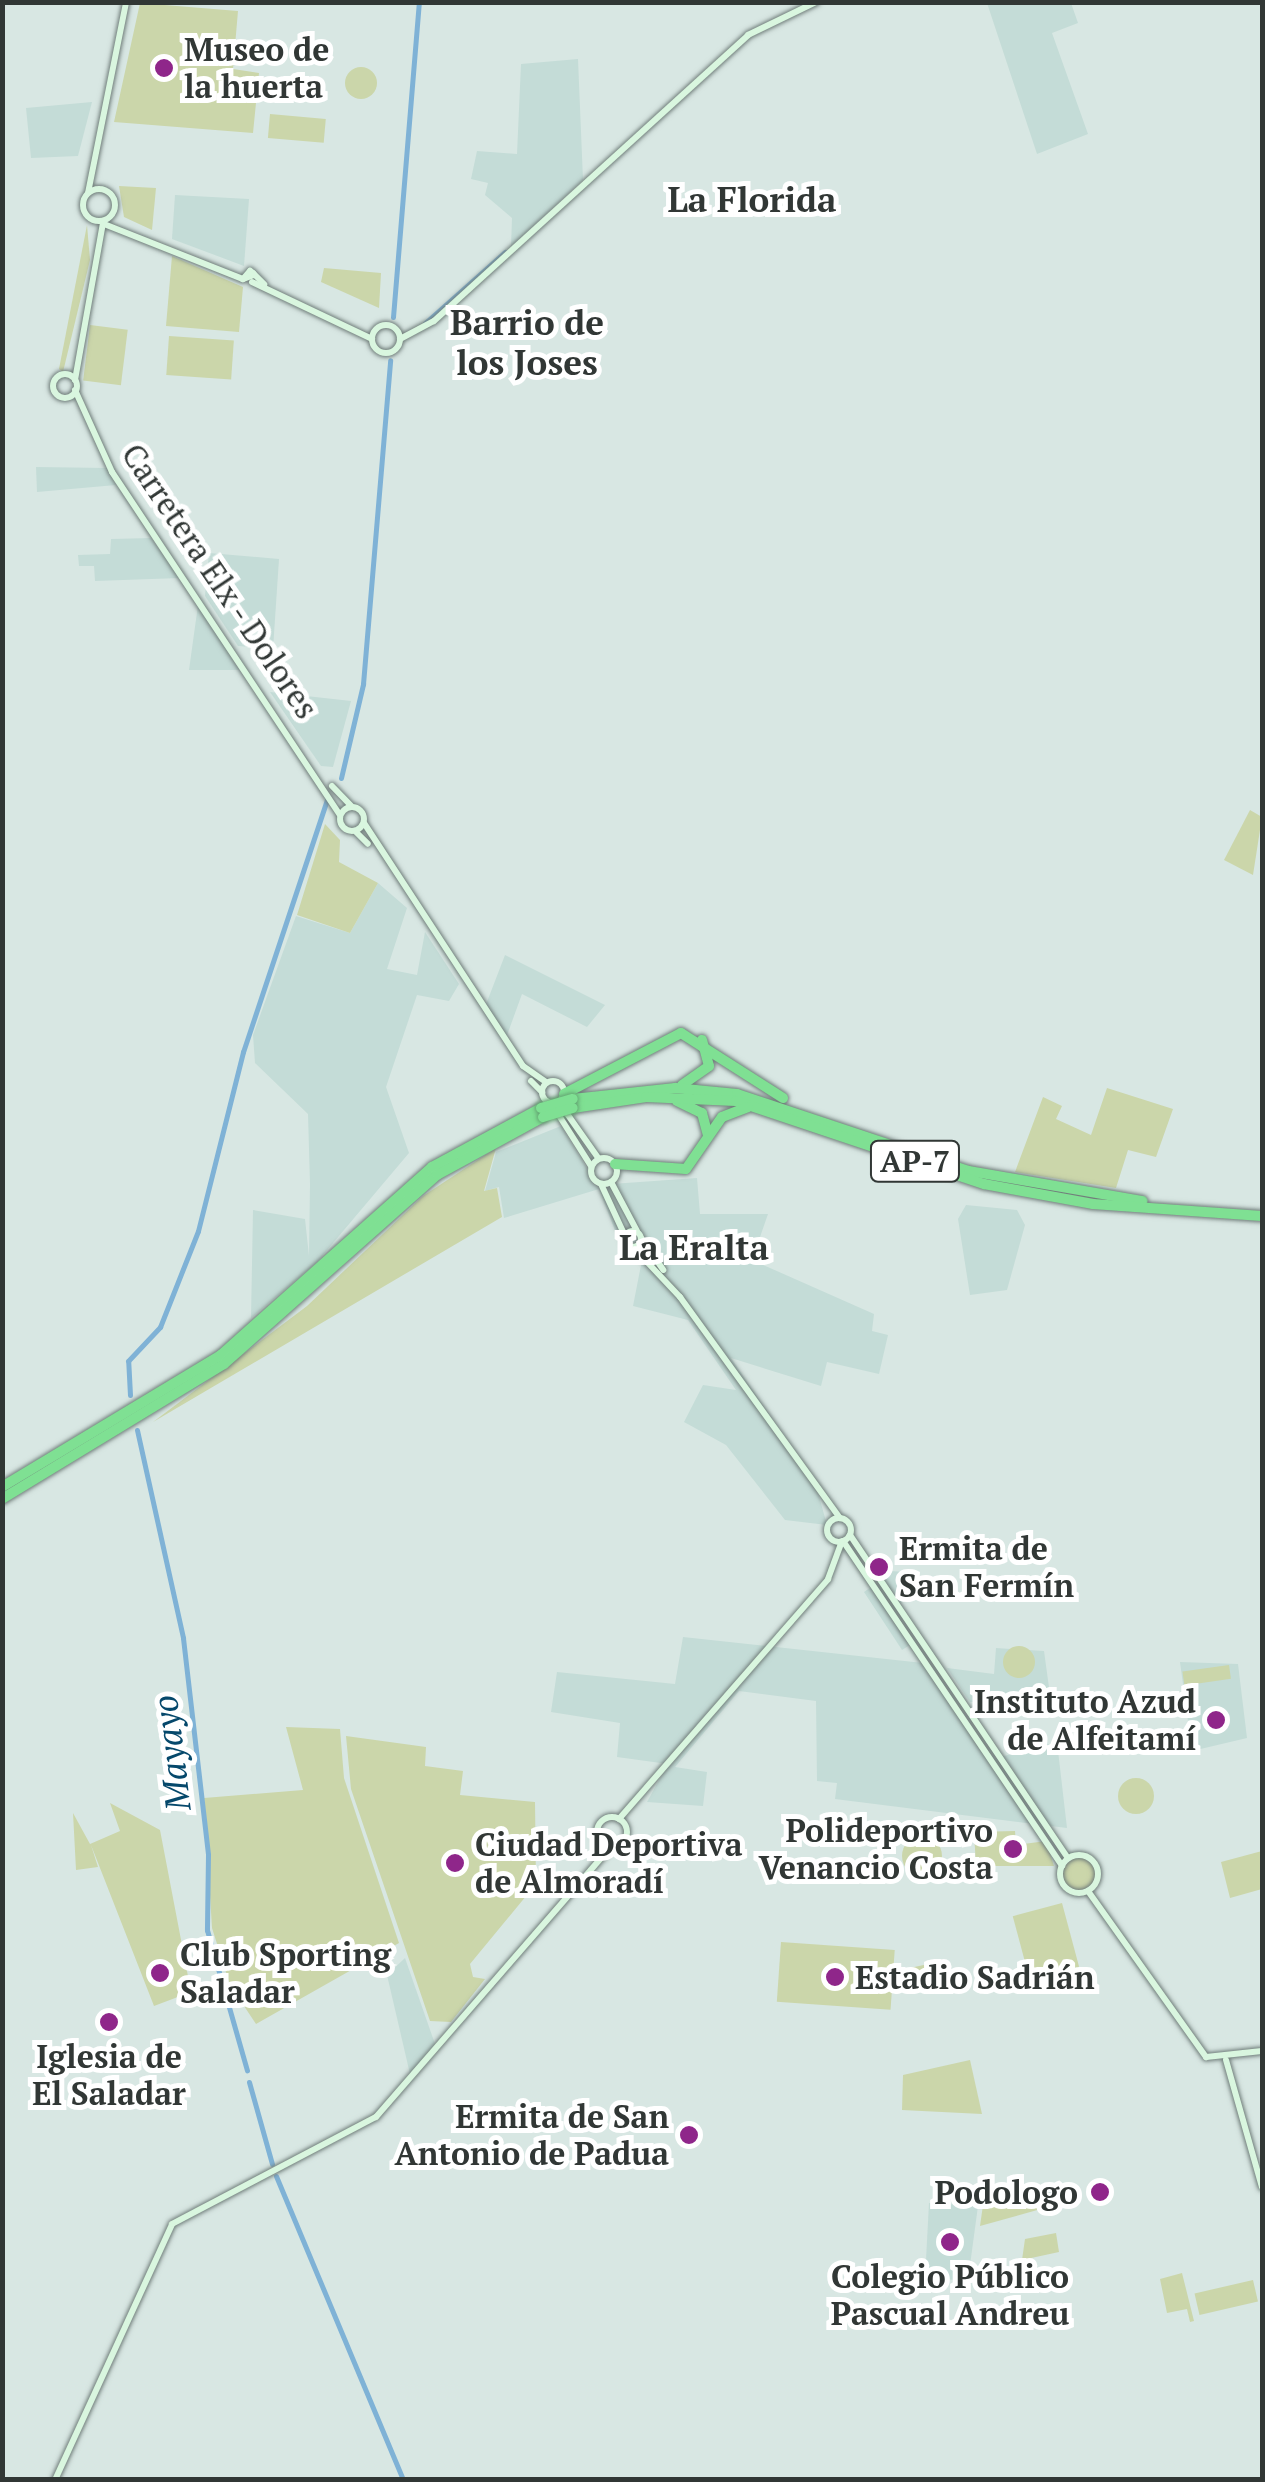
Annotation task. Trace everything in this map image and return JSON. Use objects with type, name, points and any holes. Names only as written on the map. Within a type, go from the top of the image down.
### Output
[{"type":"highway","points":[[565,1098],[578,1081],[664,1036],[701,1039],[747,1081],[824,1118]]},
{"type":"highway","points":[[674,1088],[706,1072],[701,1039]]},
{"type":"highway","name":"AP-7","points":[[2,1499],[224,1364],[437,1175],[565,1098],[674,1088],[824,1118],[1040,1187],[1262,1213]]},
{"type":"highway","points":[[646,1097],[698,1109],[707,1141]]},
{"type":"highway","name":"AP-7","points":[[565,1098],[646,1097],[757,1106],[984,1184],[1093,1204],[1262,1213]]},
{"type":"highway","points":[[615,1164],[633,1170],[686,1169],[727,1113],[757,1106]]},
{"type":"highway","name":"AP-7","points":[[2,1487],[221,1355],[432,1166],[542,1113]]},
{"type":"highway","points":[[613,1179],[633,1170]]},
{"type":"main road","points":[[99,236],[88,193],[126,2]]},
{"type":"main road","points":[[93,222],[241,277],[253,278],[352,326],[387,353],[400,339],[434,321],[748,35],[816,2]]},
{"type":"main road","points":[[92,165],[122,230]]},
{"type":"main road","points":[[88,193],[104,188]]},
{"type":"main road","points":[[74,380],[99,236],[111,212]]},
{"type":"main road","points":[[352,326],[391,326],[400,339]]},
{"type":"main road","points":[[372,339],[376,329]]},
{"type":"main road","points":[[74,364],[53,387],[66,398],[76,390]]},
{"type":"main road","points":[[65,374],[74,380]]},
{"type":"main road","name":"Carretera Elx - Dolores","points":[[74,380],[82,412],[112,472],[321,774],[364,823]]},
{"type":"main road","name":"Carretera Elx - Dolores","points":[[66,398],[82,412]]},
{"type":"main road","name":"Carretera Elx - Dolores","points":[[321,774],[340,815],[355,831]]},
{"type":"main road","points":[[340,815],[352,806]]},
{"type":"main road","points":[[565,1098],[542,1092],[355,831],[364,823],[523,1066],[546,1082],[565,1098],[625,1236],[680,1296]]},
{"type":"main road","points":[[542,1092],[546,1082]]},
{"type":"main road","points":[[565,1098],[576,1138],[598,1159],[615,1164],[613,1179],[639,1234],[819,1496],[840,1518],[842,1539],[1062,1866],[1067,1889],[1090,1890]]},
{"type":"main road","points":[[592,1167],[598,1159]]},
{"type":"main road","points":[[600,1183],[613,1179]]},
{"type":"main road","points":[[625,1236],[639,1234]]},
{"type":"main road","points":[[633,1247],[639,1234]]},
{"type":"main road","points":[[819,1496],[830,1523],[1068,1858],[1094,1862],[1090,1890],[1209,2059],[1226,2060],[1262,2051]]},
{"type":"main road","points":[[830,1523],[840,1518]]},
{"type":"main road","points":[[577,1878],[599,1839],[602,1821],[620,1819],[650,1791],[817,1592],[842,1539]]},
{"type":"main road","points":[[55,2480],[172,2224],[376,2117],[577,1878],[611,1848],[650,1791]]},
{"type":"main road","points":[[620,1819],[627,1828]]},
{"type":"main road","points":[[599,1839],[611,1848]]},
{"type":"main road","points":[[1062,1866],[1068,1858]]},
{"type":"main road","points":[[1226,2060],[1262,2186]]},
{"type":"shaded area","points":[[987,3],[1071,3],[1078,23],[1052,33],[1088,134],[1037,154]]},
{"type":"shaded area","points":[[578,59],[583,180],[511,247],[512,218],[485,195],[488,183],[471,179],[477,151],[517,154],[521,64]]},
{"type":"shaded area","points":[[92,102],[78,156],[31,158],[26,108]]},
{"type":"shaded area","points":[[175,195],[249,199],[244,266],[172,239]]},
{"type":"shaded area","points":[[36,467],[107,468],[116,485],[37,492]]},
{"type":"shaded area","points":[[151,538],[180,578],[95,581],[94,566],[79,566],[78,555],[110,554],[111,539]]},
{"type":"shaded area","points":[[209,553],[279,559],[273,649],[238,646],[205,596]]},
{"type":"shaded area","points":[[198,605],[241,670],[189,670]]},
{"type":"shaded area","points":[[270,692],[351,701],[333,767],[321,766]]},
{"type":"shaded area","points":[[378,883],[407,908],[387,969],[417,975],[425,932],[459,984],[449,1001],[417,995],[386,1087],[409,1153],[317,1262],[251,1318],[253,1210],[305,1219],[309,1256],[310,1184],[308,1114],[255,1063],[253,1035],[296,916],[350,933]]},
{"type":"shaded area","points":[[505,955],[605,1005],[587,1027],[522,994],[506,1038],[485,1007]]},
{"type":"shaded area","points":[[561,1126],[597,1185],[697,1178],[700,1214],[768,1214],[752,1260],[874,1314],[872,1331],[888,1335],[879,1374],[827,1362],[821,1386],[731,1358],[815,1482],[827,1525],[785,1520],[726,1445],[684,1422],[703,1385],[736,1390],[688,1320],[633,1306],[642,1260],[621,1246],[599,1189],[504,1218],[499,1187],[485,1191],[496,1152]]},
{"type":"shaded area","points":[[966,1205],[1017,1210],[1025,1225],[1007,1290],[970,1295],[958,1219]]},
{"type":"shaded area","points":[[874,1570],[906,1572],[907,1598],[892,1611],[913,1643],[902,1650],[864,1592],[881,1580]]},
{"type":"shaded area","points":[[683,1637],[923,1663],[993,1759],[1057,1742],[1067,1828],[835,1799],[837,1783],[817,1781],[816,1701],[739,1691],[675,1767],[707,1772],[703,1806],[647,1802],[668,1764],[617,1757],[620,1723],[551,1712],[557,1672],[675,1684]]},
{"type":"shaded area","points":[[996,1648],[1044,1651],[1051,1702],[970,1702],[947,1668],[994,1674]]},
{"type":"shaded area","name":"Instituto Azud de Alfeitamí","points":[[1180,1662],[1238,1664],[1247,1738],[1192,1751]]},
{"type":"shaded area","points":[[405,1958],[435,2044],[410,2074],[387,1975]]},
{"type":"shaded area","name":"Colegio Público Pascual Andreu","points":[[929,2203],[978,2206],[968,2280],[925,2279]]},
{"type":"green space","points":[[140,3],[238,11],[233,69],[259,73],[253,133],[114,122]]},
{"type":"green space","points":[[361,67],[372,72],[377,83],[372,94],[361,99],[350,94],[345,83],[350,72]]},
{"type":"green space","points":[[270,114],[326,119],[324,143],[268,138]]},
{"type":"green space","points":[[119,186],[156,188],[152,230],[124,217]]},
{"type":"green space","points":[[87,225],[90,260],[63,372],[59,369]]},
{"type":"green space","points":[[172,256],[243,287],[239,332],[166,326]]},
{"type":"green space","points":[[324,268],[381,273],[379,308],[321,282]]},
{"type":"green space","points":[[90,325],[128,330],[121,385],[83,381]]},
{"type":"green space","points":[[169,336],[234,341],[231,379],[166,375]]},
{"type":"green space","points":[[1250,810],[1262,817],[1253,875],[1224,860]]},
{"type":"green space","points":[[325,824],[340,840],[339,862],[378,883],[350,933],[297,915]]},
{"type":"green space","points":[[1107,1088],[1173,1109],[1156,1157],[1128,1150],[1116,1188],[1015,1172],[1043,1097],[1062,1106],[1056,1119],[1091,1135]]},
{"type":"green space","points":[[496,1148],[484,1191],[497,1188],[502,1217],[153,1422],[307,1306],[423,1196]]},
{"type":"green space","points":[[1019,1646],[1030,1651],[1035,1662],[1030,1673],[1019,1678],[1008,1673],[1003,1662],[1008,1651]]},
{"type":"green space","points":[[1229,1665],[1231,1679],[1184,1685],[1182,1672]]},
{"type":"green space","points":[[286,1727],[340,1729],[344,1778],[399,1943],[256,2024],[230,1985],[212,1928],[204,1798],[303,1790]]},
{"type":"green space","name":"Ciudad Deportiva de Almoradí","points":[[346,1736],[426,1747],[425,1766],[463,1771],[460,1795],[535,1802],[536,1884],[470,1964],[473,1977],[485,1979],[451,2022],[430,2021],[351,1789]]},
{"type":"green space","points":[[1136,1778],[1149,1783],[1154,1796],[1149,1809],[1136,1814],[1123,1809],[1118,1796],[1123,1783]]},
{"type":"green space","points":[[110,1803],[160,1830],[191,1992],[154,2006],[91,1845],[98,1867],[76,1870],[73,1813],[90,1844],[120,1831]]},
{"type":"green space","name":"Polideportivo Venancio Costa","points":[[1015,1831],[1016,1845],[1046,1841],[1054,1866],[976,1866],[974,1832]]},
{"type":"green space","points":[[922,1836],[936,1842],[942,1856],[936,1870],[922,1876],[908,1870],[902,1856],[908,1842]]},
{"type":"green space","points":[[1262,1851],[1262,1889],[1230,1898],[1221,1862]]},
{"type":"green space","points":[[1079,1858],[1090,1863],[1095,1874],[1090,1885],[1079,1890],[1068,1885],[1063,1874],[1068,1863]]},
{"type":"green space","points":[[1062,1903],[1079,1967],[1030,1980],[1013,1916]]},
{"type":"green space","name":"Estadio Sadrián","points":[[781,1942],[895,1950],[891,2010],[777,2002]]},
{"type":"green space","points":[[946,1960],[950,1974],[900,1984],[901,1970]]},
{"type":"green space","points":[[970,2060],[982,2114],[902,2110],[903,2075]]},
{"type":"green space","points":[[983,2205],[1047,2206],[1048,2207],[980,2226]]},
{"type":"green space","points":[[1056,2233],[1059,2252],[1022,2260],[1025,2239]]},
{"type":"green space","points":[[1182,2273],[1194,2321],[1190,2322],[1187,2309],[1167,2313],[1160,2279]]},
{"type":"green space","points":[[1253,2280],[1258,2301],[1199,2315],[1195,2293]]},
{"type":"waterway","points":[[393,317],[419,2]]},
{"type":"waterway","points":[[425,323],[505,252]]},
{"type":"waterway","points":[[341,778],[363,684],[390,360]]},
{"type":"waterway","points":[[130,1395],[128,1361],[160,1327],[198,1231],[243,1052],[327,799]]},
{"type":"waterway","name":"Mayayo","points":[[137,1430],[183,1638],[208,1855],[207,1930],[247,2070]]},
{"type":"waterway","name":"Mayayo","points":[[249,2082],[272,2164]]},
{"type":"waterway","points":[[276,2176],[403,2480]]},
{"type":"place","name":"Museo de la huerta","points":[[164,68]]},
{"type":"place","name":"Ermita de San Fermín","points":[[879,1567]]},
{"type":"place","name":"Instituto Azud de Alfeitamí","points":[[1216,1720]]},
{"type":"place","name":"Polideportivo Venancio Costa","points":[[1013,1849]]},
{"type":"place","name":"Ciudad Deportiva de Almoradí","points":[[455,1863]]},
{"type":"place","name":"Club Sporting Saladar","points":[[160,1973]]},
{"type":"place","name":"Estadio Sadrián","points":[[835,1977]]},
{"type":"place","name":"Iglesia de El Saladar","points":[[109,2022]]},
{"type":"place","name":"Ermita de San Antonio de Padua","points":[[689,2135]]},
{"type":"place","name":"Podologo","points":[[1100,2192]]},
{"type":"place","name":"Colegio Público Pascual Andreu","points":[[950,2242]]},
{"type":"district","name":"La Florida","points":[[752,199]]},
{"type":"district","name":"Barrio de los Joses","points":[[527,342]]},
{"type":"district","name":"La Eralta","points":[[694,1247]]}]
